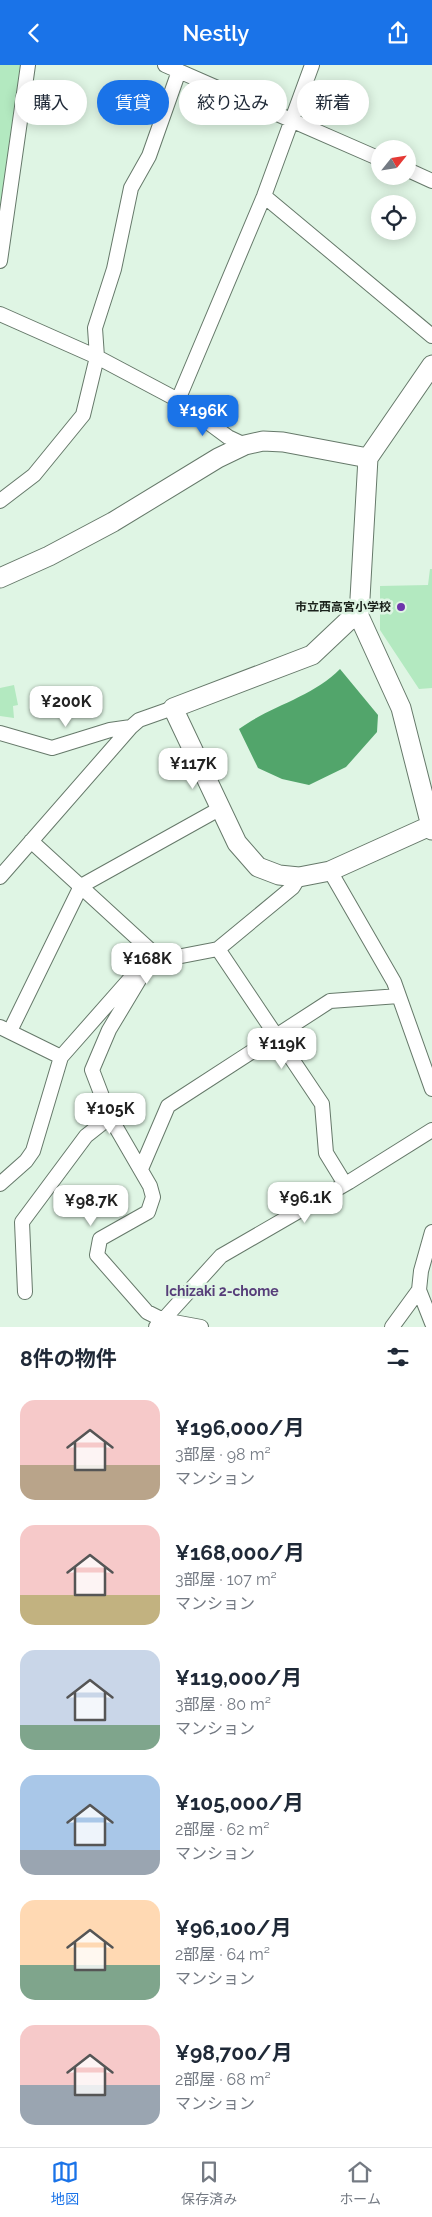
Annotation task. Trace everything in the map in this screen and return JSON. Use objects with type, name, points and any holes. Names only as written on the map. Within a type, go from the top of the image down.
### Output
[{"type":"street","points":[[0,261],[28,65]]},
{"type":"street","points":[[165,65],[371,155]]},
{"type":"street","points":[[178,400],[264,196],[312,65]]},
{"type":"street","points":[[0,501],[34,475],[83,415],[97,357],[95,328],[114,269],[131,188],[149,156],[179,71]]},
{"type":"street","points":[[416,174],[432,181]]},
{"type":"street","points":[[264,196],[432,336]]},
{"type":"street","points":[[0,314],[97,357],[178,400],[228,437],[245,445]]},
{"type":"street","points":[[173,708],[237,843],[258,867],[279,875],[299,877],[330,871],[432,827],[401,708],[359,617],[368,458],[432,365]]},
{"type":"street","points":[[1,577],[49,556],[114,522],[218,458],[245,445],[263,441],[283,442],[368,458]]},
{"type":"street","points":[[0,877],[139,719],[312,655],[348,621],[359,617]]},
{"type":"street","points":[[0,733],[52,748],[110,730],[130,727]]},
{"type":"street","points":[[61,1057],[5,1029],[81,886],[220,808]]},
{"type":"street","points":[[31,841],[161,960]]},
{"type":"street","points":[[330,871],[394,982],[432,1089]]},
{"type":"street","points":[[0,1185],[26,1161],[33,1151],[61,1057],[129,980],[146,967],[161,960],[218,949],[293,887],[299,877]]},
{"type":"street","points":[[218,949],[322,1104],[326,1153],[345,1184]]},
{"type":"street","points":[[146,967],[109,1030],[92,1070],[110,1117],[141,1169],[150,1186],[153,1197],[148,1211],[100,1239],[97,1255],[147,1312],[160,1324],[201,1327]]},
{"type":"street","points":[[141,1169],[168,1106],[330,1001],[399,995]]},
{"type":"street","points":[[25,1292],[22,1222],[86,1137],[110,1117]]},
{"type":"street","points":[[160,1324],[221,1256],[345,1184],[432,1130]]},
{"type":"street","points":[[432,1232],[421,1271],[419,1290],[432,1323]]},
{"type":"street","points":[[392,1327],[419,1290]]},
{"type":"shaded area","points":[[0,65],[22,65],[20,80],[15,80],[15,117],[0,227]]},
{"type":"shaded area","points":[[430,569],[432,569],[432,688],[419,689],[380,630],[380,586],[428,585]]},
{"type":"shaded area","points":[[340,669],[378,715],[377,732],[346,767],[309,785],[282,779],[258,768],[239,729],[317,687]]},
{"type":"shaded area","points":[[14,685],[18,705],[13,706],[14,718],[0,716],[0,688]]},
{"type":"place","name":"市立西高宮小学校","points":[[401,607]]},
{"type":"district","name":"Ichizaki 2-chome","points":[[222,1291]]}]
